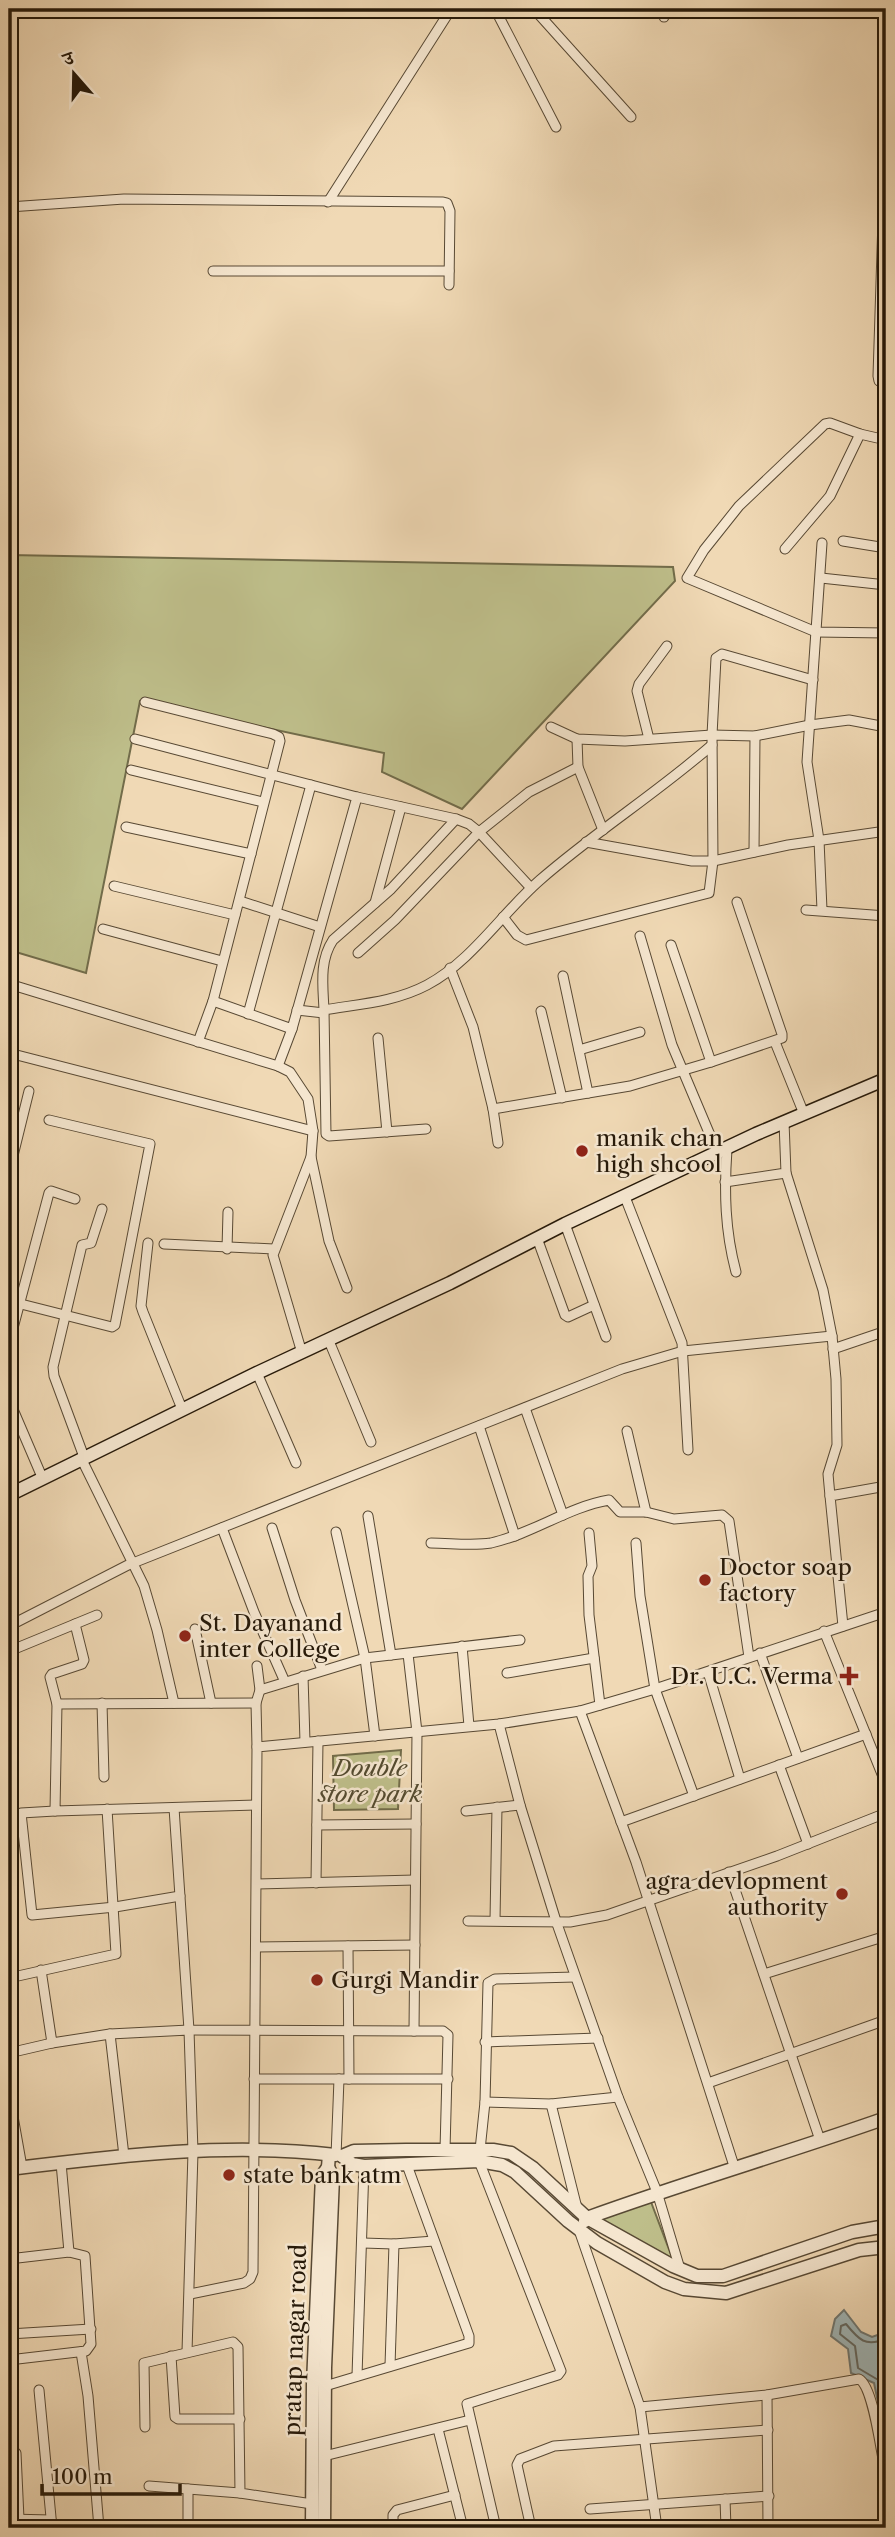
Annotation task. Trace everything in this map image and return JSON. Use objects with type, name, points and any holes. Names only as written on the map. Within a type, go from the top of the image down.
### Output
[{"type":"street","points":[[328,202],[451,9]]},
{"type":"street","points":[[495,9],[556,127]]},
{"type":"street","points":[[534,9],[631,117]]},
{"type":"street","points":[[9,206],[124,199],[443,202],[450,211],[449,285]]},
{"type":"street","points":[[886,218],[883,220],[884,275],[878,376],[879,381],[886,385]]},
{"type":"street","points":[[213,271],[449,271]]},
{"type":"street","points":[[886,440],[830,423],[820,428],[739,506],[687,576],[689,581],[816,632],[886,633]]},
{"type":"street","points":[[785,549],[830,496],[860,434]]},
{"type":"street","points":[[843,541],[886,548]]},
{"type":"street","points":[[822,543],[807,762],[819,840],[822,910]]},
{"type":"street","points":[[821,578],[886,585]]},
{"type":"street","points":[[649,739],[637,691],[639,684],[667,646]]},
{"type":"street","points":[[503,917],[517,935],[526,940],[709,893],[713,860],[712,740],[715,661],[722,654],[813,680]]},
{"type":"street","points":[[145,702],[278,737],[280,741],[213,1001],[198,1042]]},
{"type":"street","points":[[551,727],[577,739],[625,741],[712,740],[755,736],[849,720],[886,727]]},
{"type":"street","points":[[754,852],[755,736]]},
{"type":"street","points":[[135,739],[357,797],[456,819],[479,832],[531,888]]},
{"type":"street","points":[[577,739],[578,767],[603,830]]},
{"type":"street","points":[[297,1010],[324,1012],[395,999],[428,984],[450,968],[531,888],[586,842],[682,771],[712,740]]},
{"type":"street","points":[[358,953],[395,920],[479,832],[529,792],[578,767]]},
{"type":"street","points":[[131,770],[264,802]]},
{"type":"street","points":[[248,1014],[311,785]]},
{"type":"street","points":[[278,1066],[292,1029],[357,797]]},
{"type":"street","points":[[374,904],[401,807]]},
{"type":"street","points":[[426,1129],[329,1136],[324,1131],[323,974],[327,950],[333,940],[374,904],[456,819]]},
{"type":"street","points":[[126,827],[251,854]]},
{"type":"street","points":[[586,842],[692,861],[713,860],[819,840],[886,831]]},
{"type":"street","points":[[114,886],[235,915]]},
{"type":"street","points":[[240,901],[320,927]]},
{"type":"street","points":[[493,1110],[631,1086],[782,1038],[737,902]]},
{"type":"street","points":[[806,911],[886,916]]},
{"type":"street","points":[[103,929],[222,961]]},
{"type":"street","points":[[640,936],[664,1023],[681,1071],[722,1152],[726,1228],[736,1272]]},
{"type":"street","points":[[671,945],[711,1062]]},
{"type":"street","points":[[450,968],[473,1027],[498,1143]]},
{"type":"street","points":[[563,976],[588,1093]]},
{"type":"street","points":[[9,984],[278,1066],[290,1072],[308,1099],[313,1131],[311,1157],[329,1241],[346,1288]]},
{"type":"street","points":[[213,1001],[292,1029]]},
{"type":"street","points":[[541,1011],[562,1098]]},
{"type":"street","points":[[579,1050],[640,1032]]},
{"type":"street","points":[[378,1038],[387,1132]]},
{"type":"street","points":[[775,1042],[804,1114]]},
{"type":"street","points":[[9,1053],[313,1131]]},
{"type":"street","points":[[9,1494],[257,1373],[450,1283],[565,1224],[784,1122],[886,1079]]},
{"type":"street","points":[[9,1172],[29,1091]]},
{"type":"street","points":[[9,1301],[112,1327],[115,1325],[151,1146],[149,1143],[49,1120]]},
{"type":"street","points":[[784,1122],[786,1173],[823,1290],[832,1336],[837,1445],[828,1474],[842,1626]]},
{"type":"street","points":[[302,1353],[274,1260],[274,1249],[311,1157]]},
{"type":"street","points":[[725,1182],[786,1173]]},
{"type":"street","points":[[9,1343],[49,1193],[51,1191],[75,1199]]},
{"type":"street","points":[[625,1197],[684,1357],[688,1450]]},
{"type":"street","points":[[102,1209],[92,1243],[82,1245],[53,1359],[54,1376],[83,1457],[152,1608],[174,1703]]},
{"type":"street","points":[[227,1248],[228,1212]]},
{"type":"street","points":[[565,1224],[607,1337]]},
{"type":"street","points":[[537,1238],[565,1315],[568,1317],[594,1305]]},
{"type":"street","points":[[148,1243],[141,1306],[182,1409]]},
{"type":"street","points":[[164,1244],[274,1249]]},
{"type":"street","points":[[833,1349],[886,1331]]},
{"type":"street","points":[[9,1626],[132,1563],[622,1369],[684,1357],[832,1336]]},
{"type":"street","points":[[329,1341],[371,1442]]},
{"type":"street","points":[[257,1373],[296,1463]]},
{"type":"street","points":[[9,1400],[42,1477]]},
{"type":"street","points":[[525,1408],[564,1516]]},
{"type":"street","points":[[479,1426],[515,1536]]},
{"type":"street","points":[[627,1431],[646,1513]]},
{"type":"street","points":[[830,1496],[886,1486]]},
{"type":"street","points":[[431,1543],[488,1543],[515,1536],[609,1500],[620,1512],[646,1513],[674,1519],[722,1515],[727,1518],[749,1657]]},
{"type":"street","points":[[368,1516],[391,1655]]},
{"type":"street","points":[[222,1528],[254,1612],[285,1682]]},
{"type":"street","points":[[272,1528],[295,1600],[322,1670]]},
{"type":"street","points":[[336,1532],[365,1658],[375,1736]]},
{"type":"street","points":[[589,1534],[592,1566],[588,1576],[589,1615],[600,1705]]},
{"type":"street","points":[[636,1544],[640,1596],[656,1689],[694,1796]]},
{"type":"street","points":[[257,1747],[499,1724],[580,1711],[656,1689],[886,1612]]},
{"type":"street","points":[[12,1650],[97,1615]]},
{"type":"street","points":[[55,1811],[57,1704],[50,1676],[82,1664],[85,1658],[75,1624]]},
{"type":"street","points":[[195,1629],[211,1703]]},
{"type":"street","points":[[824,1631],[886,1784]]},
{"type":"street","points":[[260,1690],[365,1658],[520,1640]]},
{"type":"street","points":[[462,1646],[469,1726]]},
{"type":"street","points":[[761,1653],[798,1758]]},
{"type":"street","points":[[408,1654],[417,1732],[414,2031]]},
{"type":"street","points":[[507,1673],[594,1658]]},
{"type":"street","points":[[190,2294],[244,2283],[250,2279],[253,2272],[256,1703],[260,1690],[257,1666]]},
{"type":"street","points":[[708,1672],[740,1779]]},
{"type":"street","points":[[303,1676],[305,1742]]},
{"type":"street","points":[[102,1703],[104,1777]]},
{"type":"street","points":[[57,1704],[256,1703]]},
{"type":"street","points":[[580,1711],[621,1822],[735,2169]]},
{"type":"street","points":[[499,1724],[520,1805],[556,1921],[618,2096],[657,2192],[680,2269]]},
{"type":"street","points":[[621,1822],[866,1734]]},
{"type":"street","points":[[316,1883],[318,1741]]},
{"type":"street","points":[[779,1765],[808,1844]]},
{"type":"street","points":[[9,1814],[257,1805]]},
{"type":"street","points":[[466,1811],[520,1805]]},
{"type":"street","points":[[495,1920],[497,1807]]},
{"type":"street","points":[[174,1808],[189,2029],[193,2152],[187,2352]]},
{"type":"street","points":[[9,1978],[116,1954],[107,1810]]},
{"type":"street","points":[[21,1813],[32,1915],[180,1896]]},
{"type":"street","points":[[468,1921],[570,1922],[607,1915],[886,1814]]},
{"type":"street","points":[[317,1825],[416,1824]]},
{"type":"street","points":[[729,1872],[820,2140]]},
{"type":"street","points":[[257,1884],[415,1880]]},
{"type":"street","points":[[764,1974],[886,1936]]},
{"type":"street","points":[[256,1947],[415,1945]]},
{"type":"street","points":[[324,2528],[325,2386],[333,2177],[348,2030],[348,1946]]},
{"type":"street","points":[[41,1970],[52,2043]]},
{"type":"street","points":[[496,2528],[467,2406],[469,2403],[558,2375],[561,2371],[480,2156],[485,2102],[488,1983],[491,1980],[575,1977]]},
{"type":"street","points":[[708,2083],[886,2020]]},
{"type":"street","points":[[9,2053],[110,2034],[189,2029],[443,2031],[447,2033],[448,2079],[445,2150]]},
{"type":"street","points":[[110,2034],[124,2156]]},
{"type":"street","points":[[485,2042],[598,2038]]},
{"type":"street","points":[[254,2079],[448,2079]]},
{"type":"street","points":[[9,2094],[15,2168],[124,2156],[255,2151],[334,2158],[364,2166],[407,2165],[480,2156],[498,2151],[517,2156],[582,2214],[697,2276],[723,2276],[852,2232],[886,2226]]},
{"type":"street","points":[[485,2102],[551,2104],[618,2096]]},
{"type":"street","points":[[551,2104],[582,2214],[579,2230],[640,2407],[657,2528]]},
{"type":"street","points":[[582,2214],[735,2169],[886,2118]]},
{"type":"street","points":[[334,2158],[354,2151],[445,2150],[480,2156],[510,2169],[597,2243],[666,2282],[684,2289],[726,2292],[775,2279],[859,2250],[886,2246]]},
{"type":"street","name":"pratap nagar road","points":[[312,2528],[315,2329],[322,2176],[334,2158]]},
{"type":"street","points":[[61,2163],[69,2252]]},
{"type":"street","points":[[325,2386],[469,2343],[450,2279],[407,2165]]},
{"type":"street","points":[[357,2376],[364,2166]]},
{"type":"street","points":[[363,2243],[434,2241]]},
{"type":"street","points":[[390,2366],[394,2244]]},
{"type":"street","points":[[9,2259],[69,2252],[82,2254],[86,2258],[91,2329],[90,2347],[81,2352],[9,2360]]},
{"type":"street","points":[[9,2334],[91,2329]]},
{"type":"street","points":[[145,2427],[143,2364],[146,2361],[230,2342],[237,2344],[240,2493]]},
{"type":"street","points":[[81,2352],[88,2396],[99,2528]]},
{"type":"street","points":[[171,2356],[175,2417],[240,2419]]},
{"type":"street","points":[[640,2407],[768,2395],[859,2379],[864,2381],[886,2474]]},
{"type":"street","points":[[16,2453],[14,2519],[51,2524],[39,2390]]},
{"type":"street","points":[[768,2395],[768,2528]]},
{"type":"street","points":[[324,2456],[470,2420]]},
{"type":"street","points":[[438,2429],[463,2528]]},
{"type":"street","points":[[531,2528],[517,2465],[520,2459],[554,2446],[768,2430]]},
{"type":"street","points":[[149,2486],[240,2493],[312,2504]]},
{"type":"street","points":[[188,2489],[188,2528]]},
{"type":"street","points":[[393,2528],[393,2515],[397,2510],[455,2495]]},
{"type":"street","points":[[590,2509],[769,2496]]},
{"type":"street","points":[[725,2499],[726,2528]]},
{"type":"green space","points":[[9,555],[673,567],[675,581],[462,809],[382,772],[384,753],[140,701],[86,973],[9,950]]},
{"type":"green space","name":"Double store park","points":[[401,1750],[398,1809],[334,1810],[333,1756]]},
{"type":"green space","points":[[651,2202],[673,2260],[595,2219]]},
{"type":"water","points":[[844,2310],[861,2332],[872,2337],[886,2332],[886,2441],[874,2383],[851,2373],[848,2349],[831,2336],[835,2319]]},
{"type":"place","name":"manik chan high shcool","points":[[582,1151]]},
{"type":"place","name":"Doctor soap factory","points":[[705,1580]]},
{"type":"place","name":"St. Dayanand inter College","points":[[185,1636]]},
{"type":"place","name":"Dr. U.C. Verma","points":[[849,1676]]},
{"type":"place","name":"agra devlopment authority","points":[[842,1894]]},
{"type":"place","name":"Gurgi Mandir","points":[[317,1980]]},
{"type":"place","name":"state bank atm","points":[[229,2175]]}]
